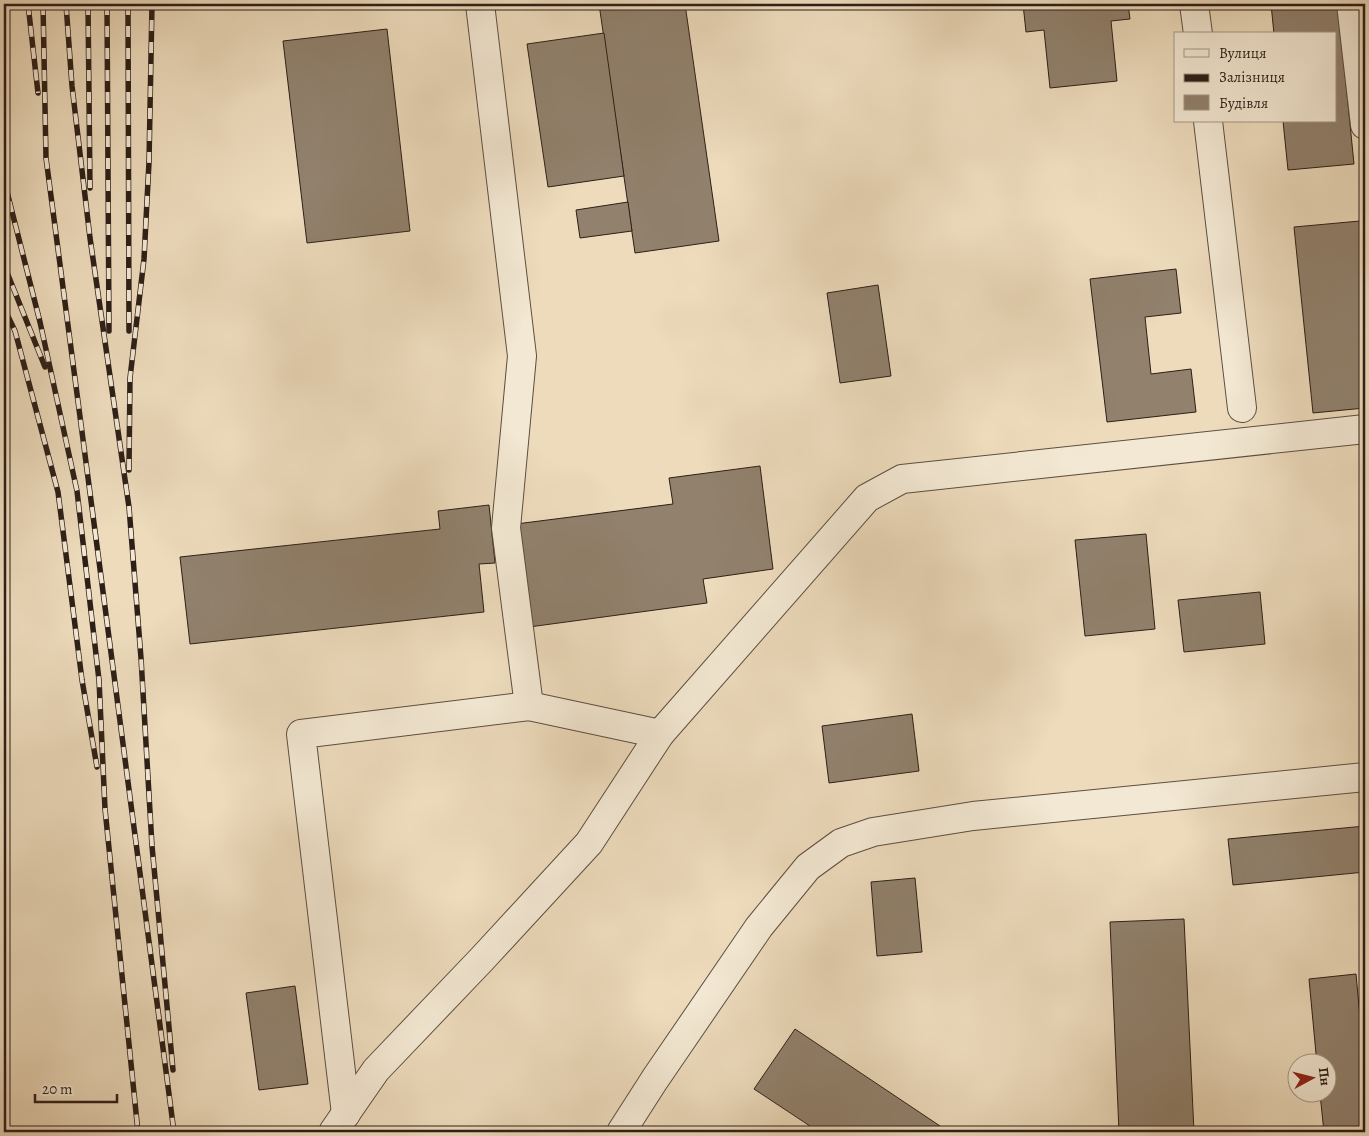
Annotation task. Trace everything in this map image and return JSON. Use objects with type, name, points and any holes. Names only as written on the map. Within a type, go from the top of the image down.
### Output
[{"type":"lane","points":[[480,4],[522,356],[506,528],[529,706]]},
{"type":"lane","points":[[1194,4],[1198,32]]},
{"type":"lane","points":[[1351,4],[1365,125]]},
{"type":"lane","points":[[1208,122],[1242,408]]},
{"type":"lane","points":[[339,1123],[376,1070],[589,843],[660,734],[867,498],[902,479],[1365,429]]},
{"type":"lane","points":[[339,1123],[301,734],[529,706],[660,734]]},
{"type":"lane","points":[[622,1132],[655,1079],[759,927],[808,867],[841,843],[873,832],[973,816],[1365,777]]},
{"type":"building","points":[[599,4],[685,4],[719,241],[635,253]]},
{"type":"building","points":[[1023,4],[1128,4],[1130,19],[1111,21],[1117,81],[1050,88],[1044,30],[1026,32]]},
{"type":"building","points":[[1271,4],[1338,4],[1354,164],[1288,170],[1283,122],[1336,122],[1336,32],[1274,32]]},
{"type":"building","points":[[387,29],[410,231],[307,243],[283,41]]},
{"type":"building","points":[[604,33],[624,176],[548,187],[527,44]]},
{"type":"building","points":[[628,202],[632,231],[580,238],[576,210]]},
{"type":"building","points":[[1360,221],[1365,275],[1365,408],[1313,413],[1294,227]]},
{"type":"building","points":[[1176,269],[1181,313],[1145,317],[1151,374],[1191,369],[1196,412],[1107,422],[1090,279]]},
{"type":"building","points":[[878,285],[891,376],[840,383],[827,293]]},
{"type":"building","points":[[760,466],[773,569],[703,579],[707,603],[529,627],[516,524],[673,504],[669,478]]},
{"type":"building","points":[[489,505],[495,563],[479,564],[484,612],[190,644],[180,557],[440,529],[438,511]]},
{"type":"building","points":[[1146,534],[1155,629],[1085,636],[1075,540]]},
{"type":"building","points":[[1260,592],[1265,644],[1184,652],[1178,600]]},
{"type":"building","points":[[912,714],[919,771],[829,783],[822,726]]},
{"type":"building","points":[[1365,826],[1365,872],[1233,885],[1228,839]]},
{"type":"building","points":[[915,878],[922,952],[877,956],[871,882]]},
{"type":"building","points":[[1184,919],[1194,1132],[1119,1132],[1110,922]]},
{"type":"building","points":[[1356,974],[1365,1071],[1365,1132],[1324,1132],[1321,1104],[1336,1104],[1336,1054],[1316,1054],[1309,979]]},
{"type":"building","points":[[295,986],[308,1084],[259,1090],[246,993]]},
{"type":"building","points":[[795,1029],[949,1132],[819,1132],[754,1089]]},
{"type":"railway","points":[[28,4],[38,93]]},
{"type":"railway","points":[[43,4],[46,158],[174,1132]]},
{"type":"railway","points":[[66,4],[72,86],[90,238],[129,507],[141,658],[152,846],[173,1070]]},
{"type":"railway","points":[[88,4],[90,188]]},
{"type":"railway","points":[[107,4],[109,331]]},
{"type":"railway","points":[[128,4],[129,331]]},
{"type":"railway","points":[[129,470],[130,378],[144,259],[149,162],[152,4]]},
{"type":"railway","points":[[4,180],[40,322],[77,491],[99,680],[105,809],[138,1132]]},
{"type":"railway","points":[[4,265],[45,367]]},
{"type":"railway","points":[[4,308],[15,331],[58,492],[82,680],[97,767]]}]
